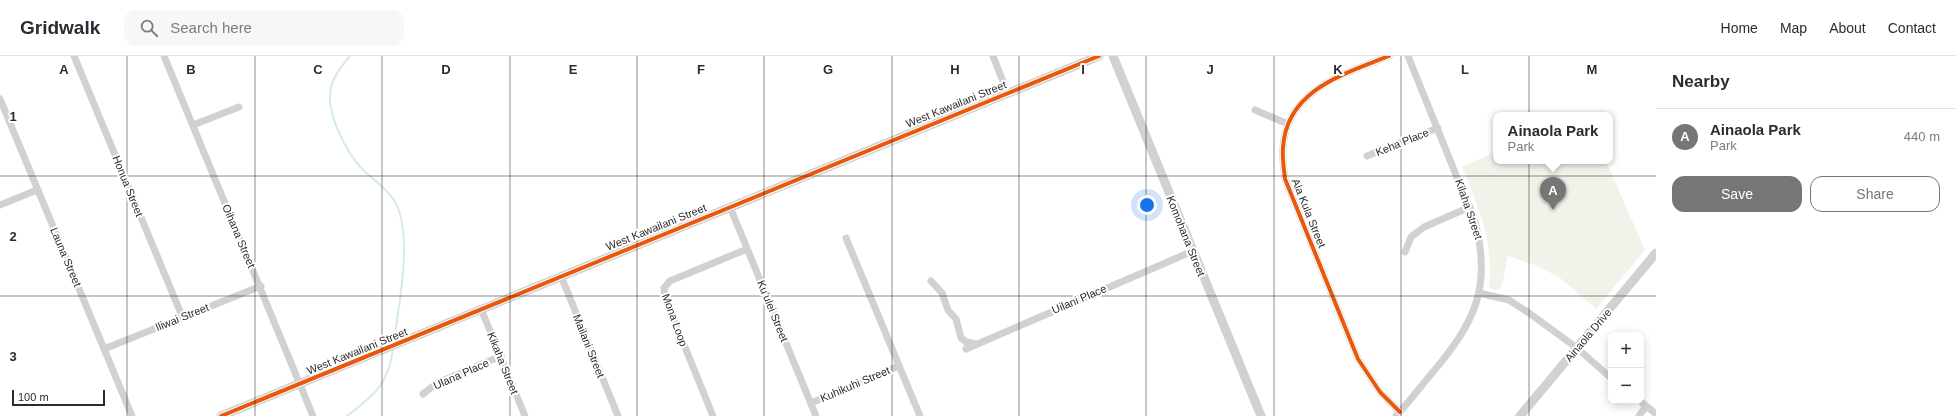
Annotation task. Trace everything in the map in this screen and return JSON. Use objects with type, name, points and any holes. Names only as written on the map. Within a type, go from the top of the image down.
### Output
[{"type":"street","name":"Honua Street","points":[[74,56],[182,316]]},
{"type":"street","name":"Oihana Street","points":[[164,56],[261,286],[313,416]]},
{"type":"street","points":[[993,56],[1008,92]]},
{"type":"street","name":"West Kawailani Street","points":[[221,416],[1008,92],[1099,56]]},
{"type":"street","name":"Komohana Street","points":[[1113,56],[1261,416]]},
{"type":"street","name":"Ala Kula Street","points":[[1389,56],[1329,80],[1310,94],[1288,124],[1283,148],[1285,179],[1358,359],[1380,392],[1398,414]]},
{"type":"street","name":"Kilaha Street","points":[[1398,414],[1456,344],[1471,319],[1479,293],[1482,269],[1481,245],[1470,207],[1408,56]]},
{"type":"street","name":"Launa Street","points":[[0,98],[132,416]]},
{"type":"street","points":[[193,125],[239,107]]},
{"type":"street","points":[[1255,110],[1288,124]]},
{"type":"street","name":"Keha Place","points":[[1367,156],[1438,128]]},
{"type":"street","points":[[0,205],[38,190]]},
{"type":"street","name":"Ku'ulei Street","points":[[730,207],[816,416]]},
{"type":"street","points":[[1405,252],[1411,237],[1424,227],[1470,207]]},
{"type":"street","points":[[846,238],[920,416]]},
{"type":"street","name":"Mona Loop","points":[[713,416],[665,298],[664,288],[670,281],[747,249]]},
{"type":"street","name":"Uilani Place","points":[[966,349],[1193,252]]},
{"type":"street","name":"Ainaola Drive","points":[[1520,416],[1656,254]]},
{"type":"street","name":"Mailani Street","points":[[561,276],[618,416]]},
{"type":"street","points":[[931,281],[942,293],[948,310],[956,319],[961,338],[966,342],[976,344]]},
{"type":"street","name":"Iliwai Street","points":[[104,349],[182,316],[261,286]]},
{"type":"street","points":[[1479,293],[1509,300],[1577,348],[1608,375]]},
{"type":"street","name":"Kikaha Street","points":[[481,309],[525,416]]},
{"type":"street","name":"Ulana Place","points":[[423,394],[437,384],[501,356]]},
{"type":"street","name":"Kuhikuhi Street","points":[[811,403],[899,366]]},
{"type":"street","points":[[1644,404],[1656,414]]},
{"type":"street","points":[[1639,416],[1646,406]]},
{"type":"shaded area","points":[[1493,153],[1493,164],[1607,164],[1645,250],[1596,309],[1559,277],[1535,265],[1508,256],[1502,285],[1499,290],[1493,290],[1489,286],[1490,270],[1487,240],[1479,210],[1462,167]]},
{"type":"waterway","points":[[350,56],[333,80],[330,94],[331,105],[333,117],[338,130],[356,162],[390,195],[398,207],[400,214],[403,228],[404,260],[394,341]]},
{"type":"waterway","points":[[347,416],[365,402],[384,380],[391,361],[393,349]]},
{"type":"cycle path","points":[[221,416],[1099,56]]},
{"type":"cycle path","points":[[1389,56],[1336,78],[1320,87],[1306,98],[1294,112],[1287,128],[1283,156],[1285,179],[1358,359],[1380,392],[1400,412]]},
{"type":"place","name":"Ainaola Park","points":[[1553,210]]}]
